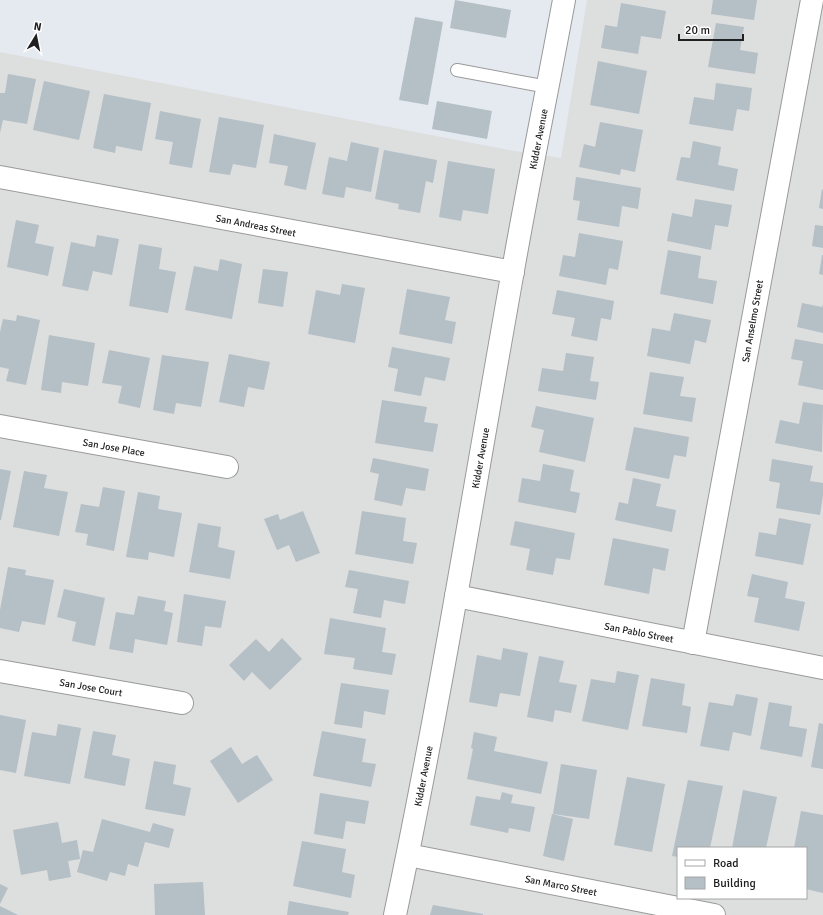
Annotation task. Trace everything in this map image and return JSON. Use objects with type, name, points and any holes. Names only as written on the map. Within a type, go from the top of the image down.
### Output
[{"type":"street","name":"Kidder Avenue","points":[[395,915],[408,855],[456,596],[513,272],[564,0]]},
{"type":"street","name":"San Anselmo Street","points":[[693,643],[812,0]]},
{"type":"street","name":"San Andreas Street","points":[[0,177],[513,272]]},
{"type":"street","name":"San Jose Place","points":[[0,426],[227,467]]},
{"type":"street","name":"San Pablo Street","points":[[456,596],[823,668]]},
{"type":"street","name":"San Jose Court","points":[[0,671],[182,703]]},
{"type":"street","name":"San Marco Street","points":[[408,855],[714,915]]},
{"type":"lane","points":[[458,70],[548,87]]},
{"type":"shaded area","points":[[587,0],[823,0],[823,915],[0,915],[0,52],[509,150],[561,158]]},
{"type":"building","points":[[455,0],[511,10],[506,38],[450,28]]},
{"type":"building","points":[[713,0],[757,0],[754,20],[711,14]]},
{"type":"building","points":[[621,3],[666,11],[661,39],[641,36],[638,54],[601,48],[605,25],[617,27]]},
{"type":"building","points":[[415,17],[443,22],[428,105],[399,100]]},
{"type":"building","points":[[716,23],[744,27],[740,50],[758,53],[755,74],[708,67]]},
{"type":"building","points":[[598,61],[647,71],[639,114],[590,105]]},
{"type":"building","points":[[8,74],[36,79],[27,124],[3,120],[0,133],[0,93],[5,93]]},
{"type":"building","points":[[44,81],[90,91],[79,140],[33,130]]},
{"type":"building","points":[[716,83],[752,88],[749,111],[737,109],[733,131],[689,124],[694,97],[714,100]]},
{"type":"building","points":[[104,94],[151,103],[142,151],[116,146],[115,153],[93,148]]},
{"type":"building","points":[[437,101],[492,111],[487,139],[432,129]]},
{"type":"building","points":[[160,111],[201,119],[192,168],[169,164],[173,142],[155,139]]},
{"type":"building","points":[[219,117],[264,125],[256,168],[233,164],[230,175],[209,172]]},
{"type":"building","points":[[600,122],[643,130],[635,172],[621,169],[620,175],[579,167],[584,144],[595,147]]},
{"type":"building","points":[[274,134],[316,143],[306,190],[284,185],[288,166],[269,163]]},
{"type":"building","points":[[693,141],[721,147],[718,165],[738,169],[734,191],[676,180],[681,157],[690,158]]},
{"type":"building","points":[[351,142],[379,148],[371,192],[346,187],[344,198],[322,194],[329,157],[347,161]]},
{"type":"building","points":[[384,150],[437,160],[433,183],[426,181],[420,213],[398,209],[399,204],[375,199]]},
{"type":"building","points":[[448,161],[495,169],[488,214],[463,210],[461,221],[439,217]]},
{"type":"building","points":[[576,177],[641,188],[638,209],[622,206],[619,227],[577,220],[580,201],[573,200]]},
{"type":"building","points":[[822,189],[823,190],[823,209],[819,208]]},
{"type":"building","points":[[695,199],[732,205],[728,227],[715,225],[711,250],[667,241],[672,213],[692,217]]},
{"type":"building","points":[[16,220],[39,225],[35,243],[54,247],[48,276],[7,267]]},
{"type":"building","points":[[815,225],[823,226],[823,248],[812,246]]},
{"type":"building","points":[[579,233],[623,241],[618,270],[609,268],[606,285],[559,276],[563,255],[575,257]]},
{"type":"building","points":[[97,235],[119,239],[112,275],[93,271],[88,291],[62,286],[71,242],[95,247]]},
{"type":"building","points":[[139,244],[162,248],[159,269],[176,272],[168,313],[129,306]]},
{"type":"building","points":[[668,250],[701,256],[698,278],[717,281],[713,304],[660,294]]},
{"type":"building","points":[[823,255],[823,275],[819,274]]},
{"type":"building","points":[[220,259],[242,264],[232,319],[185,310],[194,266],[218,271]]},
{"type":"building","points":[[263,269],[288,272],[283,307],[258,303]]},
{"type":"building","points":[[342,284],[365,288],[355,343],[308,334],[316,290],[340,295]]},
{"type":"building","points":[[407,289],[450,297],[445,320],[456,322],[452,344],[399,334]]},
{"type":"building","points":[[557,290],[614,301],[611,320],[601,318],[597,341],[571,336],[575,318],[552,314]]},
{"type":"building","points":[[802,303],[822,307],[823,304],[823,333],[797,327]]},
{"type":"building","points":[[674,313],[711,320],[706,343],[695,340],[690,364],[647,356],[652,328],[670,331]]},
{"type":"building","points":[[17,315],[40,320],[26,385],[6,381],[9,369],[0,367],[0,332],[3,319],[16,321]]},
{"type":"building","points":[[49,335],[95,343],[88,386],[62,382],[61,393],[41,390]]},
{"type":"building","points":[[795,339],[823,344],[823,390],[798,385],[803,361],[791,359]]},
{"type":"building","points":[[392,347],[450,358],[445,381],[425,377],[421,396],[394,391],[398,369],[388,367]]},
{"type":"building","points":[[109,350],[150,358],[140,408],[118,403],[122,386],[102,383]]},
{"type":"building","points":[[566,353],[594,357],[590,381],[599,382],[596,400],[538,391],[542,368],[563,371]]},
{"type":"building","points":[[229,354],[270,362],[264,390],[248,387],[244,407],[219,402]]},
{"type":"building","points":[[162,355],[209,362],[201,407],[176,403],[174,414],[153,410]]},
{"type":"building","points":[[650,372],[684,377],[680,396],[696,398],[692,422],[643,414]]},
{"type":"building","points":[[382,400],[427,407],[424,422],[438,424],[433,452],[375,443]]},
{"type":"building","points":[[803,402],[823,405],[822,452],[775,443],[780,420],[799,424]]},
{"type":"building","points":[[536,406],[594,418],[585,462],[539,452],[544,430],[531,427]]},
{"type":"building","points":[[634,427],[689,437],[686,457],[674,455],[669,479],[625,470]]},
{"type":"building","points":[[373,458],[429,469],[425,491],[406,488],[402,506],[374,500],[379,474],[370,472]]},
{"type":"building","points":[[772,459],[813,466],[810,481],[823,483],[820,515],[776,508],[780,483],[769,481]]},
{"type":"building","points":[[543,464],[574,470],[570,491],[580,493],[576,513],[518,502],[522,478],[540,481]]},
{"type":"building","points":[[0,469],[11,471],[1,520],[0,520]]},
{"type":"building","points":[[24,471],[47,475],[44,488],[68,492],[59,536],[13,527]]},
{"type":"building","points":[[633,478],[661,484],[656,506],[676,510],[672,532],[615,520],[619,502],[628,504]]},
{"type":"building","points":[[103,487],[125,491],[114,551],[86,545],[88,534],[75,532],[81,504],[99,507]]},
{"type":"building","points":[[138,492],[160,496],[158,509],[182,513],[174,557],[149,552],[148,560],[126,557]]},
{"type":"building","points":[[303,511],[320,553],[296,562],[289,545],[277,550],[264,519],[278,514],[280,520]]},
{"type":"building","points":[[362,511],[406,518],[403,541],[417,543],[413,564],[355,554]]},
{"type":"building","points":[[779,518],[811,524],[803,565],[755,556],[759,532],[776,535]]},
{"type":"building","points":[[515,521],[575,533],[570,560],[556,558],[553,575],[526,570],[530,549],[510,545]]},
{"type":"building","points":[[198,523],[221,527],[218,547],[235,551],[230,579],[189,572]]},
{"type":"building","points":[[613,538],[669,549],[665,571],[653,568],[649,594],[604,585]]},
{"type":"building","points":[[8,567],[26,570],[25,575],[54,580],[45,625],[22,621],[19,632],[0,628],[0,610]]},
{"type":"building","points":[[349,570],[409,581],[405,604],[384,600],[381,618],[353,613],[358,589],[345,587]]},
{"type":"building","points":[[752,574],[788,582],[785,598],[805,602],[799,631],[754,622],[759,598],[747,596]]},
{"type":"building","points":[[64,589],[105,598],[95,646],[72,641],[76,622],[57,617]]},
{"type":"building","points":[[184,594],[226,601],[221,628],[205,626],[202,646],[177,642]]},
{"type":"building","points":[[138,596],[166,601],[164,611],[173,613],[167,645],[135,639],[133,653],[109,649],[116,612],[134,615]]},
{"type":"building","points":[[330,618],[386,628],[382,652],[396,654],[392,675],[353,669],[355,658],[324,654]]},
{"type":"building","points":[[282,638],[302,659],[270,690],[252,672],[244,681],[229,665],[256,639],[269,652]]},
{"type":"building","points":[[503,648],[528,653],[520,696],[500,693],[497,707],[469,702],[477,655],[501,660]]},
{"type":"building","points":[[539,656],[564,661],[559,682],[577,685],[571,713],[555,710],[553,722],[527,717]]},
{"type":"building","points":[[617,671],[639,675],[628,730],[582,721],[591,679],[615,683]]},
{"type":"building","points":[[651,678],[685,684],[682,705],[691,707],[687,733],[642,726]]},
{"type":"building","points":[[341,683],[389,690],[385,715],[364,711],[362,728],[334,724]]},
{"type":"building","points":[[736,694],[758,698],[751,736],[733,732],[729,751],[700,746],[709,702],[733,706]]},
{"type":"building","points":[[769,702],[792,706],[789,726],[807,729],[802,757],[760,749]]},
{"type":"building","points":[[0,715],[26,720],[16,773],[0,770]]},
{"type":"building","points":[[819,723],[823,724],[823,769],[811,767]]},
{"type":"building","points":[[58,724],[81,728],[70,784],[24,776],[32,732],[56,736]]},
{"type":"building","points":[[93,731],[116,735],[112,755],[130,759],[125,786],[84,778]]},
{"type":"building","points":[[322,731],[366,739],[362,762],[376,764],[371,787],[313,776]]},
{"type":"building","points":[[474,732],[497,737],[494,751],[548,762],[541,794],[467,779],[473,749],[471,748]]},
{"type":"building","points":[[231,747],[242,764],[257,755],[273,780],[238,803],[210,761]]},
{"type":"building","points":[[154,761],[176,765],[173,784],[191,788],[185,816],[145,809]]},
{"type":"building","points":[[561,764],[597,770],[589,819],[553,814]]},
{"type":"building","points":[[627,777],[665,784],[652,852],[614,845]]},
{"type":"building","points":[[688,780],[723,786],[710,847],[677,847],[677,857],[672,856]]},
{"type":"building","points":[[743,790],[777,797],[766,847],[732,847]]},
{"type":"building","points":[[502,792],[513,795],[511,803],[535,807],[530,832],[509,828],[508,833],[470,825],[476,796],[500,800]]},
{"type":"building","points":[[320,793],[369,801],[365,824],[346,821],[343,839],[314,834]]},
{"type":"building","points":[[801,811],[823,815],[823,893],[807,889],[807,847],[794,847]]},
{"type":"building","points":[[552,814],[573,819],[564,861],[543,856]]},
{"type":"building","points":[[102,819],[150,832],[153,823],[174,829],[169,848],[145,842],[138,867],[128,864],[125,876],[110,872],[107,881],[77,872],[83,850],[93,852]]},
{"type":"building","points":[[58,822],[62,843],[77,840],[80,859],[68,861],[71,877],[49,881],[47,870],[21,875],[13,830]]},
{"type":"building","points":[[302,841],[346,849],[342,872],[355,875],[351,898],[293,886]]},
{"type":"building","points":[[203,882],[205,915],[155,915],[154,884]]},
{"type":"building","points":[[0,884],[8,888],[0,904]]},
{"type":"building","points":[[289,901],[349,912],[348,915],[287,915]]},
{"type":"building","points":[[433,905],[483,914],[483,915],[430,915]]},
{"type":"building","points":[[0,906],[18,915],[0,915]]}]
